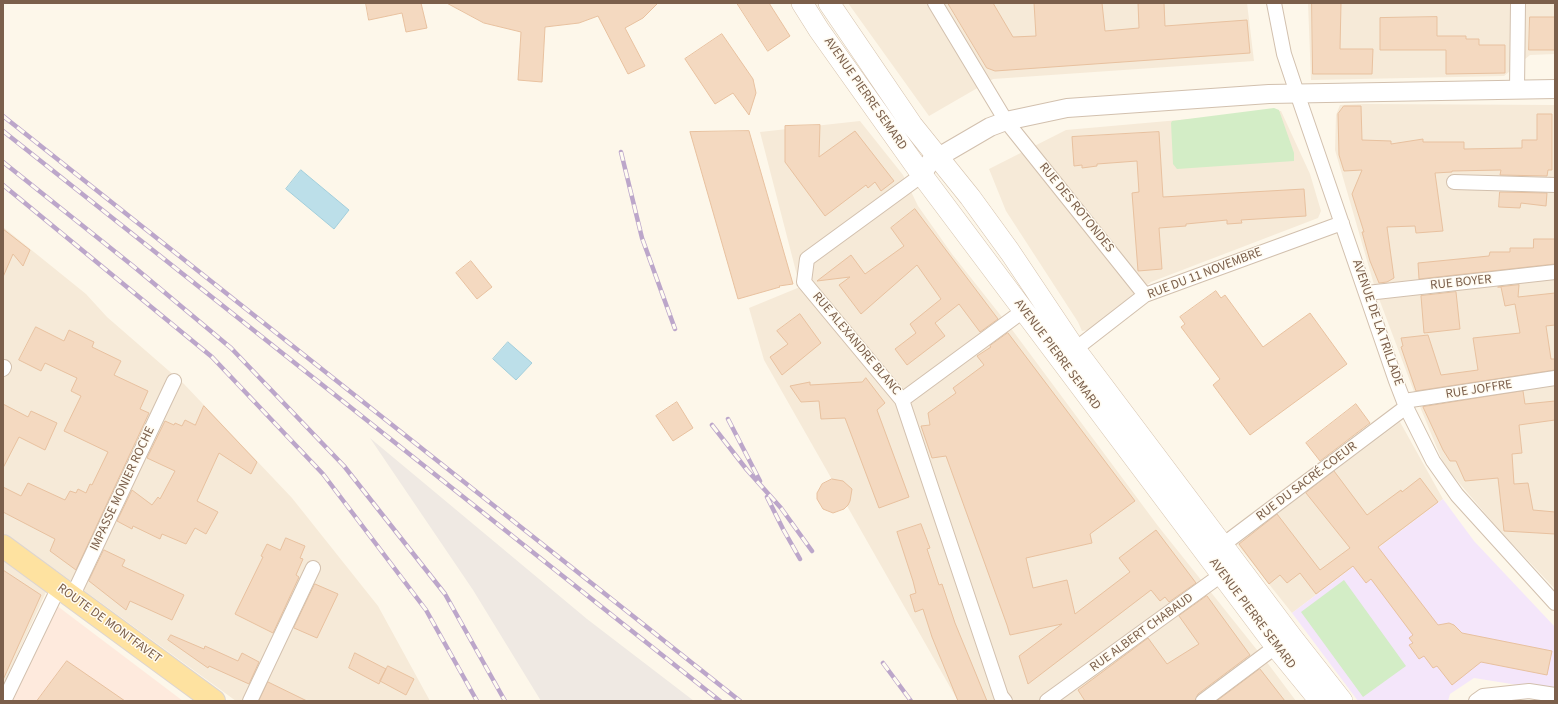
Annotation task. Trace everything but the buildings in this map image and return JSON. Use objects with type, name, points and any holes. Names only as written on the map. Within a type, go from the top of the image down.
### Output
[{"type":"main road","name":"AVENUE PIERRE SEMARD","points":[[802,3],[819,30],[922,175],[1023,311],[1068,355]]},
{"type":"main road","name":"AVENUE PIERRE SEMARD","points":[[829,3],[912,125],[970,197],[1010,252],[1068,355],[1283,642],[1320,701]]},
{"type":"main road","name":"ROUTE DE MONTFAVET","points":[[3,546],[214,701]]},
{"type":"main road","name":"AVENUE PIERRE SEMARD","points":[[1283,642],[1342,701]]},
{"type":"street","name":"RUE DES ROTONDES","points":[[935,3],[1006,121],[1145,295]]},
{"type":"street","name":"AVENUE DE LA TRILLADE","points":[[1274,3],[1284,54],[1405,404],[1433,461],[1457,495],[1555,603]]},
{"type":"street","points":[[1517,89],[1518,3]]},
{"type":"street","points":[[922,175],[930,162],[990,127],[1006,121],[1067,108],[1170,100],[1297,93],[1555,89]]},
{"type":"street","name":"RUE ALEXANDRE BLANC","points":[[922,175],[807,259],[804,282],[902,400],[1001,696],[1005,701]]},
{"type":"street","points":[[1454,182],[1555,185]]},
{"type":"street","name":"RUE DU 11 NOVEMBRE","points":[[1068,355],[1145,295],[1342,223]]},
{"type":"street","name":"RUE BOYER","points":[[1367,293],[1555,272]]},
{"type":"street","points":[[902,400],[1023,311]]},
{"type":"street","name":"RUE JOFFRE","points":[[1405,404],[1555,378]]},
{"type":"street","name":"IMPASSE MONIER ROCHE","points":[[4,701],[65,592],[174,381]]},
{"type":"street","name":"RUE DU SACRÉ-COEUR","points":[[1215,551],[1405,404]]},
{"type":"street","points":[[250,701],[313,568]]},
{"type":"street","name":"RUE ALBERT CHABAUD","points":[[1047,701],[1229,570]]},
{"type":"street","points":[[1203,701],[1283,642]]},
{"type":"street","points":[[1476,701],[1483,696],[1529,690],[1555,695]]},
{"type":"shaded area","points":[[848,3],[1247,3],[1254,61],[993,79],[929,116]]},
{"type":"shaded area","points":[[1308,3],[1555,3],[1555,54],[1530,55],[1504,76],[1311,80]]},
{"type":"shaded area","points":[[1340,105],[1555,105],[1555,589],[1500,531],[1444,465],[1416,397],[1375,288],[1335,150],[1336,115]]},
{"type":"shaded area","points":[[1281,111],[1310,174],[1321,211],[1318,218],[1151,282],[1089,330],[1082,331],[1078,322],[1006,211],[989,169],[1066,130]]},
{"type":"shaded area","points":[[860,121],[903,175],[918,206],[952,254],[1013,331],[1158,526],[1296,701],[958,701],[764,360],[749,308],[800,287],[760,132]]},
{"type":"shaded area","points":[[3,227],[86,294],[107,317],[184,384],[292,498],[378,606],[430,701],[236,701],[56,570],[3,686]]},
{"type":"shaded area","points":[[1400,422],[1443,499],[1292,613],[1237,544]]},
{"type":"shaded area","points":[[370,438],[587,619],[694,701],[541,701],[473,590]]},
{"type":"shaded area","points":[[1443,499],[1474,541],[1555,627],[1555,691],[1474,678],[1450,694],[1448,701],[1358,701],[1292,613]]},
{"type":"shaded area","points":[[56,605],[183,701],[10,701]]},
{"type":"green space","points":[[1274,108],[1279,110],[1294,153],[1294,161],[1177,169],[1173,164],[1172,121]]},
{"type":"green space","points":[[1344,580],[1406,666],[1363,697],[1301,612]]},
{"type":"water","points":[[301,170],[349,210],[334,229],[286,189]]},
{"type":"water","points":[[508,342],[532,363],[516,380],[493,359]]},
{"type":"railway","points":[[3,116],[740,701]]},
{"type":"railway","points":[[3,131],[720,701]]},
{"type":"railway","points":[[621,152],[642,238],[675,329]]},
{"type":"railway","points":[[3,162],[133,266],[231,348],[344,466],[445,594],[505,701]]},
{"type":"railway","points":[[3,185],[212,357],[323,474],[426,610],[477,701]]},
{"type":"railway","points":[[728,419],[760,481]]},
{"type":"railway","points":[[712,425],[747,470],[781,508],[812,551]]},
{"type":"railway","points":[[767,497],[800,559]]},
{"type":"railway","points":[[883,663],[911,701]]}]
